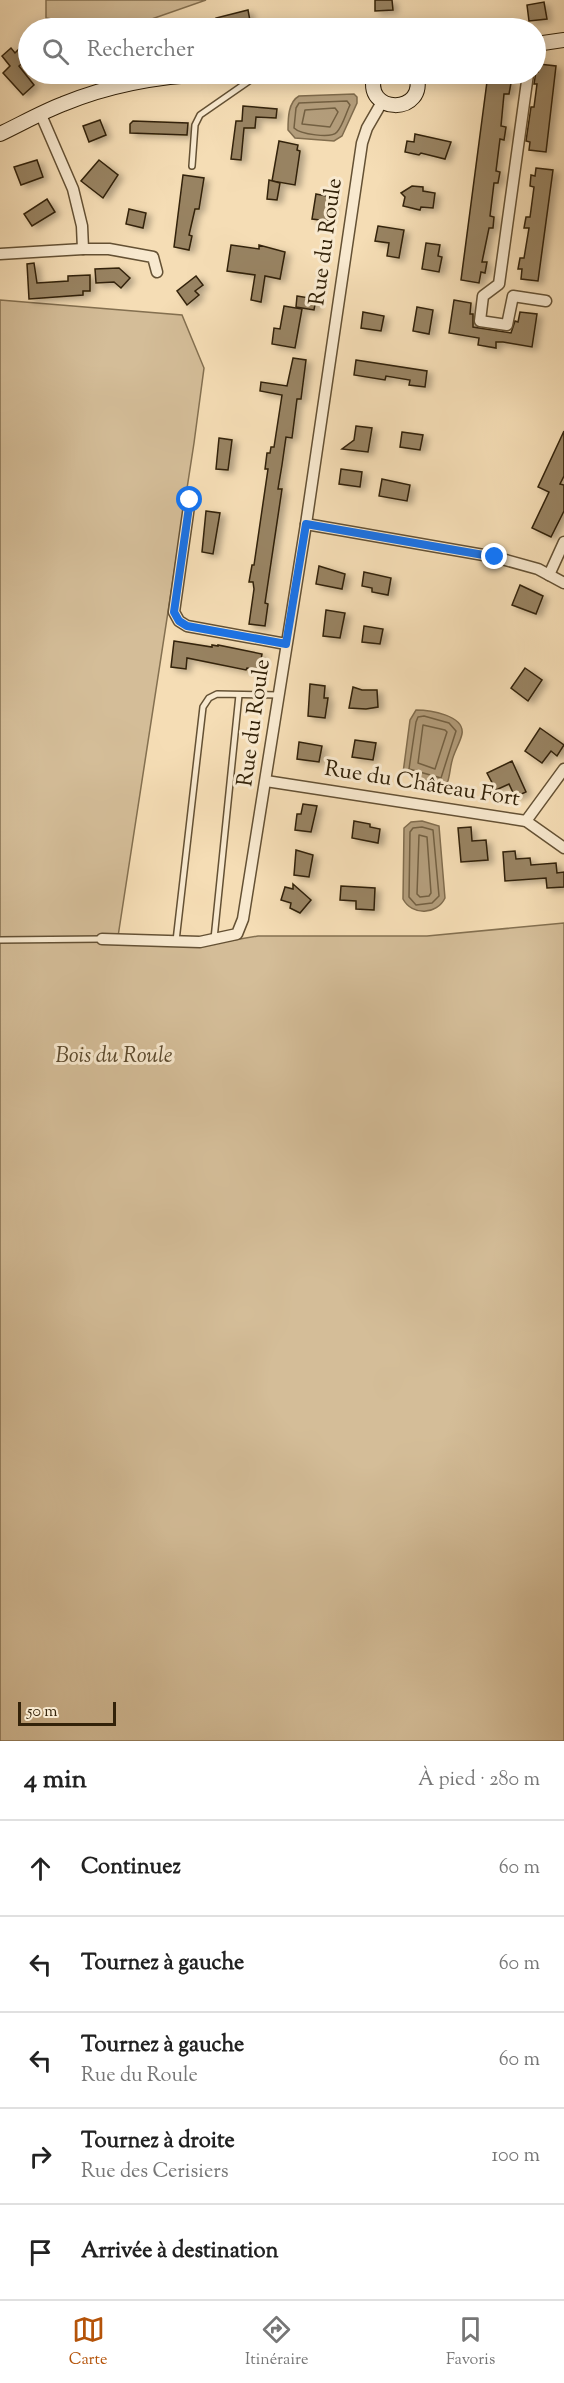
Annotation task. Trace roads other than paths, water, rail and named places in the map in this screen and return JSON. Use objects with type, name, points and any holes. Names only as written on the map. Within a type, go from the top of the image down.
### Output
[{"type":"street","points":[[546,43],[564,40]]},
{"type":"street","points":[[0,134],[63,104],[132,84]]},
{"type":"street","points":[[373,84],[374,90],[382,102],[396,106],[410,101],[418,89],[418,84]]},
{"type":"street","points":[[513,296],[507,325],[480,321],[483,296],[499,284],[527,84]]},
{"type":"street","name":"Rue du Roule","points":[[102,939],[200,942],[237,934],[243,919],[306,524],[362,143],[367,128],[382,102]]},
{"type":"street","points":[[41,115],[73,189],[82,226],[83,249]]},
{"type":"street","points":[[0,254],[109,249],[153,257],[158,272]]},
{"type":"street","points":[[499,284],[513,296],[546,301]]},
{"type":"street","points":[[190,500],[174,612],[179,621],[187,626],[286,644]]},
{"type":"street","points":[[306,524],[495,557],[538,570],[564,583]]},
{"type":"street","points":[[549,575],[564,542]]},
{"type":"street","points":[[526,821],[564,769]]},
{"type":"street","name":"Rue du Château Fort","points":[[266,780],[526,821],[564,848]]},
{"type":"lane","points":[[192,166],[195,124],[200,116],[245,84]]},
{"type":"lane","points":[[176,941],[202,707],[209,698],[217,694],[278,695]]},
{"type":"lane","points":[[214,940],[239,694]]},
{"type":"lane","points":[[0,940],[102,939]]},
{"type":"water","points":[[354,94],[357,97],[357,103],[342,136],[334,141],[295,138],[288,130],[291,106],[299,96]]},
{"type":"water","points":[[416,710],[445,715],[458,722],[461,728],[462,734],[447,784],[442,785],[403,773],[410,720]]},
{"type":"water","points":[[422,821],[439,826],[445,898],[436,908],[418,911],[407,905],[403,899],[404,828],[411,822]]},
{"type":"park label","name":"Bois du Roule","points":[[114,1057]]}]
